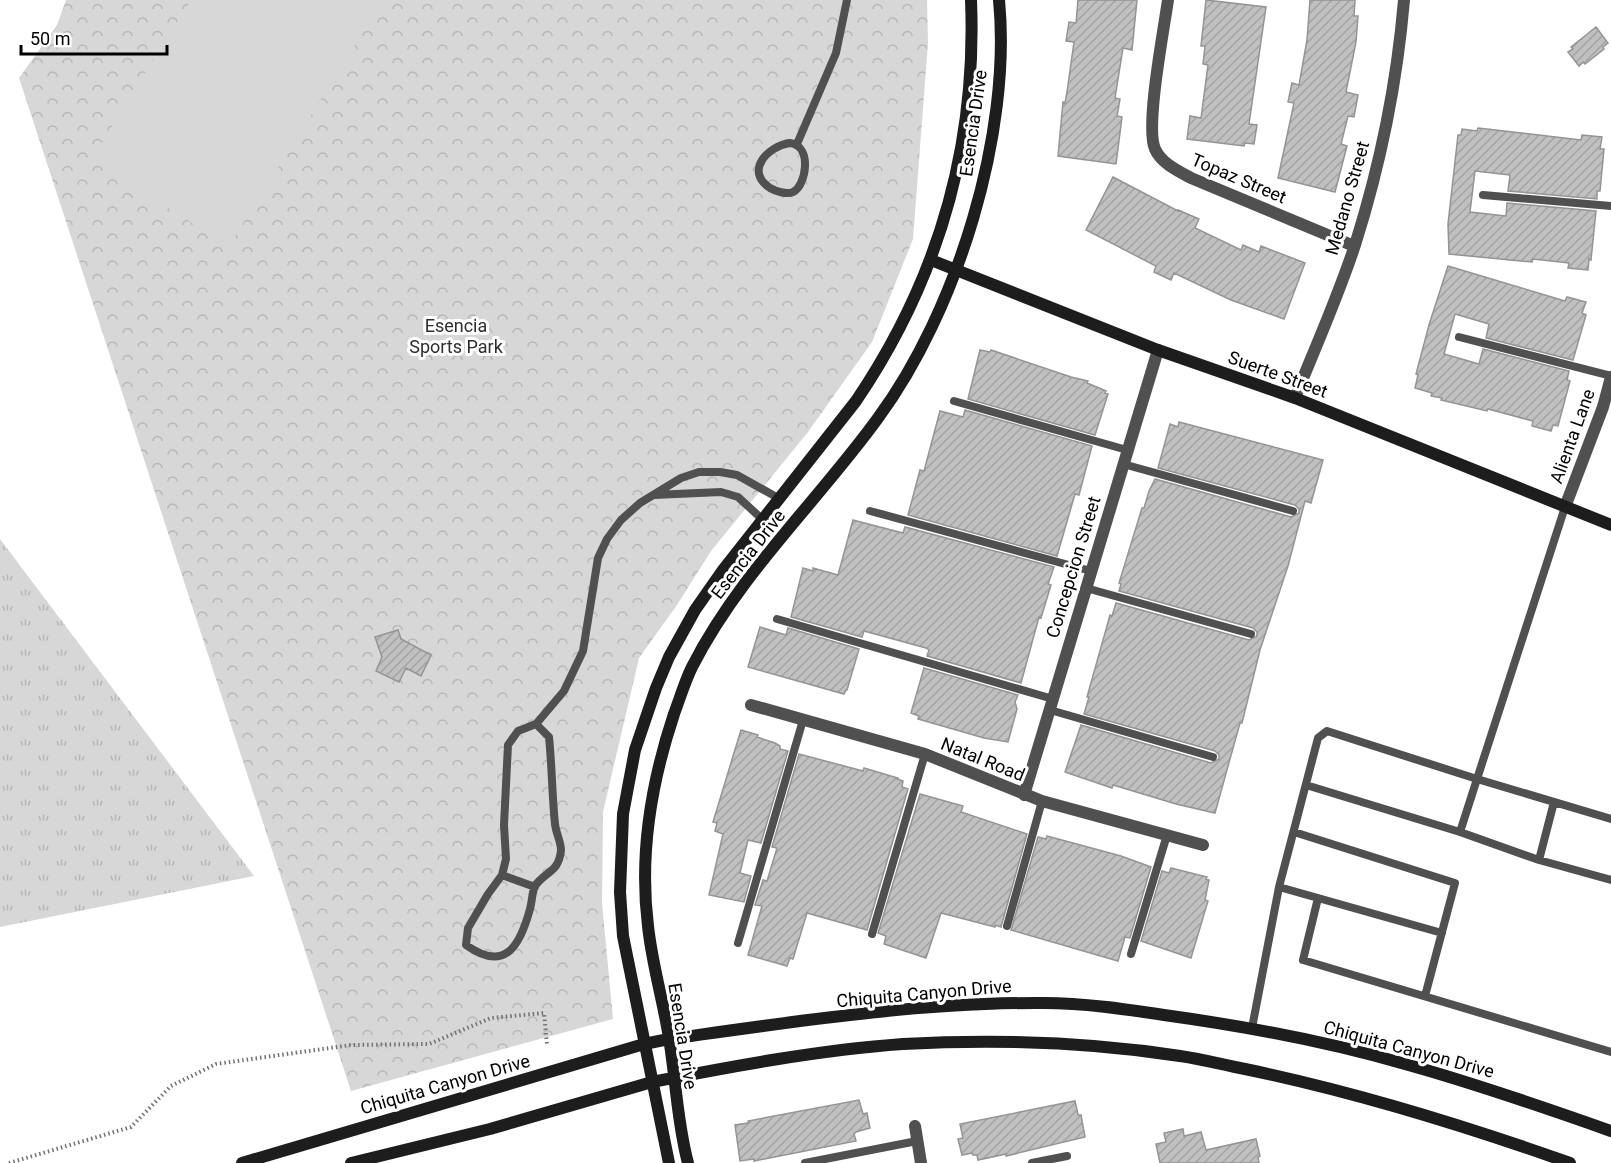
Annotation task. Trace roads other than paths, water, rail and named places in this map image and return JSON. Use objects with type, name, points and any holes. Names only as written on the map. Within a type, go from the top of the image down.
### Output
[{"type":"street","name":"Esencia Drive","points":[[669,1163],[622,936],[620,892],[623,814],[635,750],[669,657],[690,620],[723,570],[856,401],[874,374],[931,260],[955,181],[965,124],[971,60],[971,0]]},
{"type":"street","name":"Esencia Drive","points":[[688,1163],[681,1135],[669,1039],[655,976],[644,881],[653,791],[663,748],[692,668],[716,626],[764,561],[878,419],[903,381],[925,341],[956,271],[985,179],[999,83],[999,0]]},
{"type":"street","name":"Topaz Street","points":[[1168,0],[1151,123],[1155,149],[1172,169],[1354,246]]},
{"type":"street","name":"Medano Street","points":[[1295,398],[1354,246],[1378,166],[1395,75],[1404,0]]},
{"type":"street","name":"Suerte Street","points":[[931,260],[1158,350],[1295,398],[1611,525]]},
{"type":"street","name":"Concepcion Street","points":[[1024,795],[1158,350]]},
{"type":"street","name":"Alienta Lane","points":[[1565,507],[1607,408],[1611,376]]},
{"type":"street","name":"Natal Road","points":[[750,705],[925,754],[1042,801],[1203,846]]},
{"type":"street","name":"Chiquita Canyon Drive","points":[[242,1163],[644,1044],[915,1009],[974,1004],[1045,1003],[1120,1007],[1252,1028],[1402,1063],[1513,1097],[1611,1131]]},
{"type":"street","points":[[351,1163],[490,1129],[673,1078],[791,1057],[902,1044],[1015,1042],[1181,1056],[1282,1077],[1439,1118],[1570,1163]]},
{"type":"street","points":[[915,1126],[921,1163]]},
{"type":"lane","points":[[797,144],[836,53],[847,0]]},
{"type":"lane","points":[[782,144],[797,144],[801,147],[805,161],[805,169],[798,186],[789,193],[772,189],[759,175],[764,156],[782,144]]},
{"type":"lane","points":[[1483,195],[1611,206]]},
{"type":"lane","points":[[1459,337],[1611,376]]},
{"type":"lane","points":[[954,401],[1127,450]]},
{"type":"lane","points":[[1123,464],[1293,512]]},
{"type":"lane","points":[[536,724],[549,736],[556,832],[561,848],[559,864],[535,887],[530,910],[518,941],[507,954],[493,957],[478,954],[466,945],[468,928],[502,875],[506,859],[504,825],[508,745],[518,731],[536,724],[564,691],[583,651],[598,558],[607,539],[621,520],[640,503],[681,478],[699,472],[720,472],[743,478],[780,499]]},
{"type":"lane","points":[[653,495],[721,492],[738,497],[762,519]]},
{"type":"lane","points":[[1460,832],[1565,507]]},
{"type":"lane","points":[[870,511],[1091,571]]},
{"type":"lane","points":[[1086,588],[1251,634]]},
{"type":"lane","points":[[777,619],[1213,757]]},
{"type":"lane","points":[[738,943],[803,720]]},
{"type":"lane","points":[[1252,1028],[1279,887],[1318,738],[1327,731],[1611,819]]},
{"type":"lane","points":[[872,934],[925,754]]},
{"type":"lane","points":[[1306,784],[1460,832],[1539,860],[1611,880]]},
{"type":"lane","points":[[1007,926],[1042,801]]},
{"type":"lane","points":[[1539,860],[1554,802]]},
{"type":"lane","points":[[1293,832],[1455,883],[1425,996]]},
{"type":"lane","points":[[1131,954],[1167,836]]},
{"type":"lane","points":[[502,875],[535,887]]},
{"type":"lane","points":[[1279,887],[1442,933]]},
{"type":"lane","points":[[1318,898],[1303,960],[1611,1052]]},
{"type":"lane","points":[[805,1163],[917,1141]]},
{"type":"lane","points":[[1032,1163],[1067,1156]]},
{"type":"park label","name":"Esencia Sports Park","points":[[456,335]]}]
